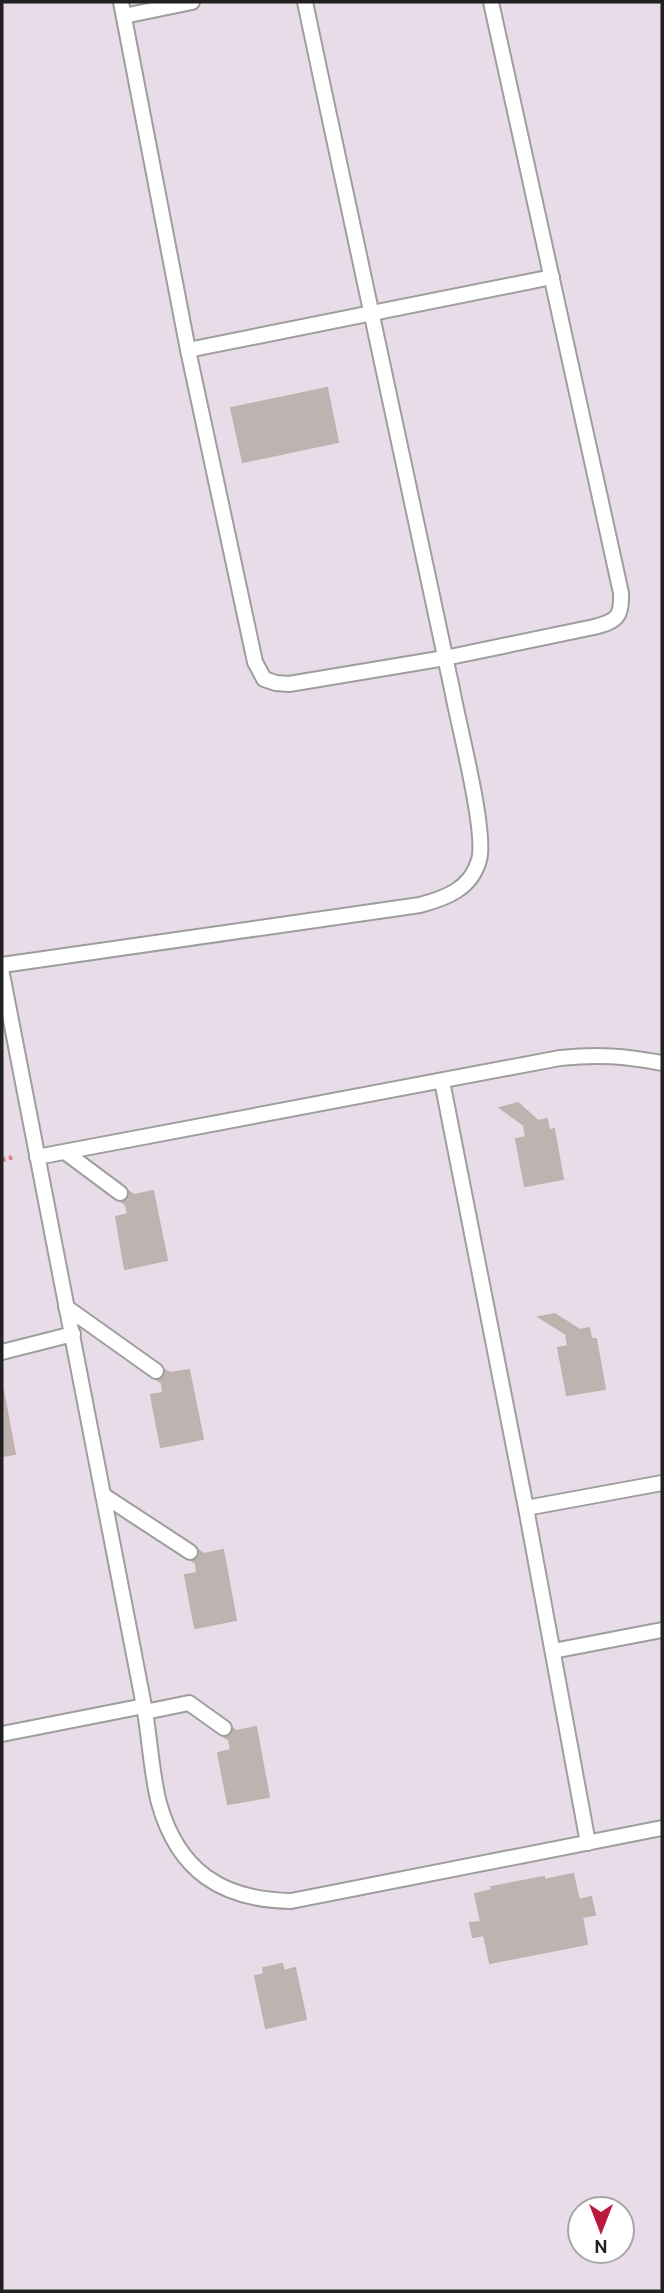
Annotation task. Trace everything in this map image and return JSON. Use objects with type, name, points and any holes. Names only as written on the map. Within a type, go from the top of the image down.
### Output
[{"type":"lane","points":[[192,2],[122,9],[188,350],[255,662],[264,679],[276,684],[445,658],[607,624],[617,618],[621,607],[621,593],[491,2]]},
{"type":"lane","points":[[2,965],[407,907],[446,898],[470,881],[480,858],[477,814],[306,2]]},
{"type":"lane","points":[[188,350],[552,277]]},
{"type":"lane","points":[[2,974],[145,1709],[159,1802],[172,1837],[195,1870],[242,1896],[264,1901],[291,1902],[662,1828]]},
{"type":"lane","points":[[37,1157],[511,1066],[594,1054],[629,1056],[662,1063]]},
{"type":"lane","points":[[442,1081],[526,1508],[588,1843]]},
{"type":"lane","points":[[65,1152],[120,1194]]},
{"type":"lane","points":[[66,1307],[156,1371]]},
{"type":"lane","points":[[2,1352],[73,1334]]},
{"type":"lane","points":[[526,1508],[662,1483]]},
{"type":"lane","points":[[103,1495],[190,1552]]},
{"type":"lane","points":[[553,1651],[662,1630]]},
{"type":"lane","points":[[2,1734],[189,1703],[224,1728]]},
{"type":"shaded area","points":[[2,2],[662,2],[662,2291],[2,2291]]},
{"type":"building","points":[[327,388],[338,442],[243,462],[231,408]]},
{"type":"building","points":[[518,1103],[538,1121],[547,1119],[549,1131],[554,1129],[563,1179],[525,1186],[516,1139],[526,1137],[524,1125],[500,1108]]},
{"type":"building","points":[[124,1188],[134,1195],[153,1191],[167,1260],[125,1269],[116,1217],[128,1214],[126,1205],[117,1198]]},
{"type":"building","points":[[555,1314],[580,1330],[589,1328],[591,1339],[596,1339],[605,1389],[567,1395],[558,1348],[568,1346],[566,1334],[539,1317]]},
{"type":"building","points":[[160,1367],[170,1373],[189,1370],[203,1439],[161,1447],[151,1395],[163,1393],[162,1383],[153,1377]]},
{"type":"building","points":[[2,1385],[15,1454],[2,1456]]},
{"type":"building","points":[[194,1547],[204,1554],[223,1550],[236,1620],[195,1628],[185,1575],[197,1573],[196,1563],[186,1557]]},
{"type":"building","points":[[227,1724],[236,1731],[256,1727],[269,1797],[228,1804],[218,1753],[231,1750],[229,1740],[220,1734]]},
{"type":"building","points":[[573,1874],[579,1900],[591,1897],[595,1915],[582,1917],[587,1944],[490,1963],[484,1935],[473,1937],[470,1923],[481,1922],[475,1894],[492,1890],[491,1887]]},
{"type":"building","points":[[282,1964],[284,1971],[295,1968],[306,2019],[266,2028],[255,1976],[264,1974],[263,1968]]}]
